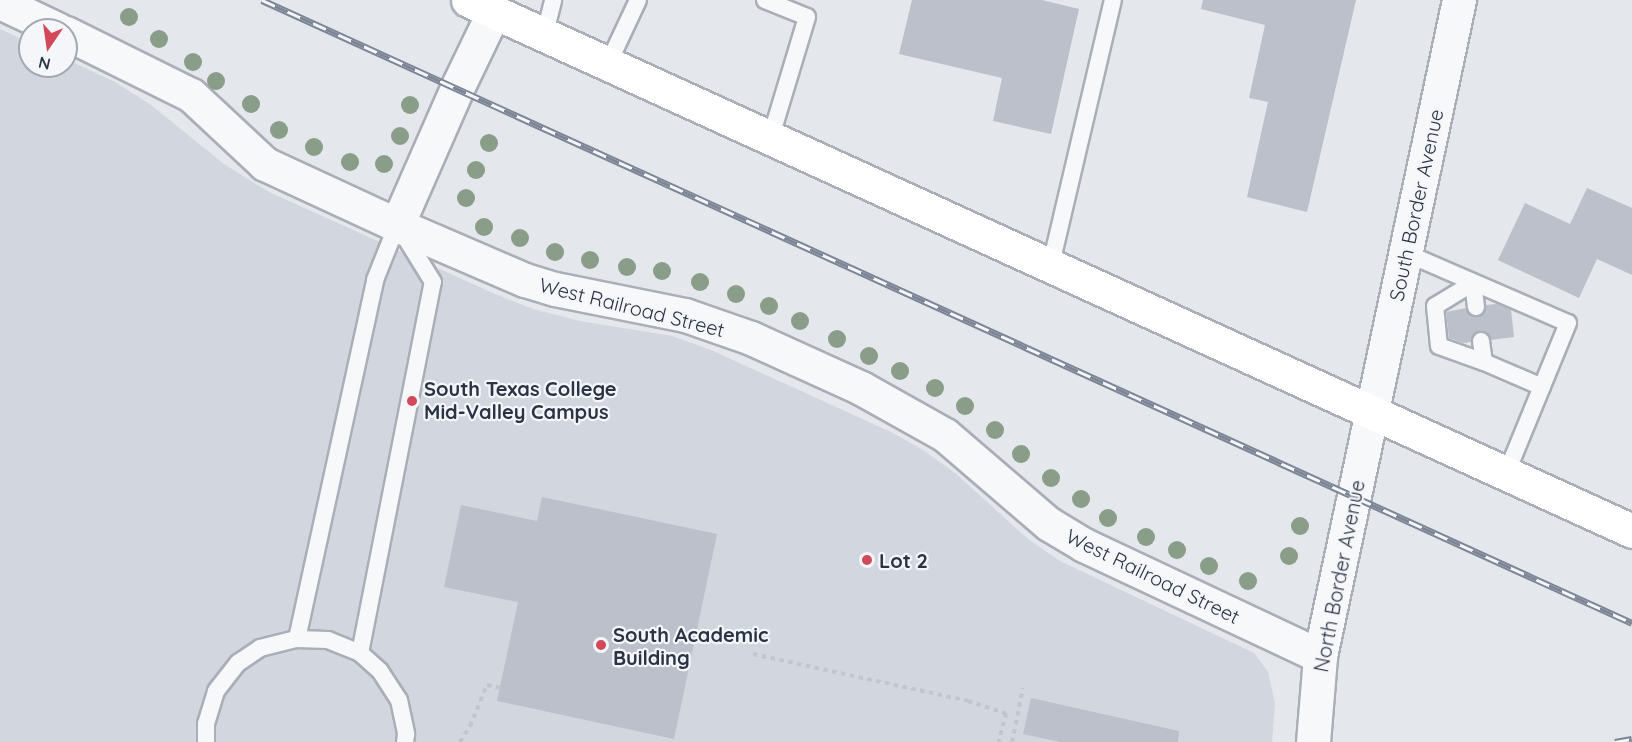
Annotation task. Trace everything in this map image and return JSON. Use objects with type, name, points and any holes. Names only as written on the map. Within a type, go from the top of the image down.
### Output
[{"type":"main road","points":[[481,6],[609,62],[1632,531]]},
{"type":"street","name":"South Border Avenue","points":[[1372,411],[1459,0]]},
{"type":"street","points":[[0,2],[34,18]]},
{"type":"street","points":[[397,225],[457,88],[481,6]]},
{"type":"street","name":"West Railroad Street","points":[[78,39],[191,95],[265,164],[397,225],[545,286],[685,315],[751,338],[861,388],[945,435],[1049,524],[1084,545],[1320,656]]},
{"type":"street","name":"North Border Avenue","points":[[1313,742],[1320,656],[1372,411]]},
{"type":"lane","points":[[545,33],[553,0]]},
{"type":"lane","points":[[609,62],[638,0]]},
{"type":"lane","points":[[765,0],[807,17],[771,136]]},
{"type":"lane","points":[[1051,264],[1113,0]]},
{"type":"lane","points":[[297,639],[375,280],[397,225]]},
{"type":"lane","points":[[360,653],[433,282],[397,225]]},
{"type":"lane","points":[[1406,253],[1568,323],[1507,472]]},
{"type":"lane","points":[[1473,283],[1476,307]]},
{"type":"lane","points":[[1473,283],[1435,306],[1439,346],[1542,387]]},
{"type":"lane","points":[[1481,341],[1484,362]]},
{"type":"lane","points":[[206,742],[206,724],[216,691],[238,663],[260,648],[297,639],[328,640],[360,653],[380,671],[399,700],[406,734],[405,742]]},
{"type":"path","points":[[753,654],[959,699],[1006,713],[999,742]]},
{"type":"path","points":[[460,742],[470,726],[487,685],[500,688]]},
{"type":"path","points":[[1012,742],[1023,688]]},
{"type":"shaded area","name":"South Texas College Mid-Valley Campus","points":[[0,29],[18,37],[18,78],[78,78],[78,65],[115,82],[151,105],[224,164],[269,192],[533,309],[580,321],[672,336],[711,350],[891,432],[923,450],[955,473],[1028,539],[1060,561],[1254,653],[1268,672],[1275,703],[1272,742],[0,742]]},
{"type":"building","points":[[912,0],[1042,0],[1079,9],[1051,134],[993,121],[1002,78],[899,54]]},
{"type":"building","points":[[1203,0],[1356,0],[1307,212],[1247,197],[1268,102],[1249,98],[1265,25],[1201,9]]},
{"type":"building","points":[[1587,188],[1632,208],[1632,275],[1597,259],[1579,298],[1498,260],[1525,203],[1570,224]]},
{"type":"building","points":[[1497,304],[1511,310],[1514,337],[1491,340],[1489,334],[1480,331],[1474,333],[1471,342],[1463,343],[1449,338],[1446,312],[1466,308],[1471,316],[1478,317],[1485,312],[1486,305]]},
{"type":"building","name":"South Academic Building","points":[[542,497],[717,534],[674,739],[497,701],[518,602],[444,587],[461,505],[537,521]]},
{"type":"building","points":[[1031,698],[1179,731],[1178,742],[1060,742],[1023,734]]},
{"type":"railway","points":[[262,0],[1632,623]]},
{"type":"railway","points":[[1615,742],[1632,739]]},
{"type":"place","name":"South Texas College Mid-Valley Campus","points":[[412,401]]},
{"type":"place","name":"Lot 2","points":[[867,560]]},
{"type":"place","name":"South Academic Building","points":[[601,645]]}]
